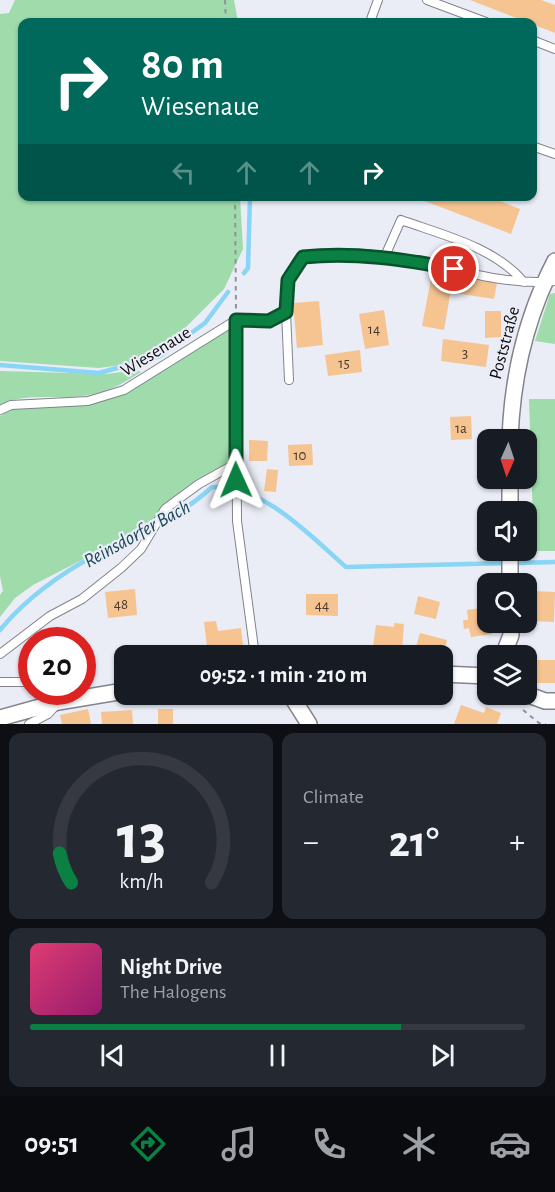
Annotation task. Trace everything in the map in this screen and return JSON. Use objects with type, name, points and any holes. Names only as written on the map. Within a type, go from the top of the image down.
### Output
[{"type":"street","name":"Poststraße","points":[[510,429],[512,396],[523,341],[549,282],[555,261]]},
{"type":"street","points":[[453,675],[477,676]]},
{"type":"street","points":[[96,693],[114,692]]},
{"type":"street","points":[[537,700],[555,701]]},
{"type":"street","points":[[0,718],[47,705]]},
{"type":"street","points":[[297,705],[309,724]]},
{"type":"lane","points":[[371,18],[378,0]]},
{"type":"lane","points":[[427,0],[475,18]]},
{"type":"lane","points":[[537,42],[555,49]]},
{"type":"lane","points":[[537,148],[555,154]]},
{"type":"lane","name":"Poststraße","points":[[385,256],[401,220],[481,250],[510,266],[524,282]]},
{"type":"lane","points":[[289,380],[286,312],[288,280],[303,257],[337,253],[385,256],[524,282],[549,282]]},
{"type":"lane","points":[[254,645],[237,521],[236,320],[269,321],[286,312]]},
{"type":"lane","name":"Wiesenaue","points":[[0,410],[11,405],[88,401],[124,390],[236,320]]},
{"type":"lane","points":[[0,654],[50,616],[82,599],[135,556],[165,509],[199,484],[235,464]]},
{"type":"lane","points":[[0,681],[18,682]]},
{"type":"lane","points":[[29,724],[48,714],[56,705]]},
{"type":"path","points":[[225,0],[226,18]]},
{"type":"path","points":[[235,201],[236,320]]},
{"type":"path","points":[[523,705],[522,709],[539,723],[546,724]]},
{"type":"green space","points":[[15,0],[234,0],[237,18],[18,18],[18,201],[240,201],[243,249],[224,289],[184,329],[135,363],[99,368],[0,361],[0,14],[9,13]]},
{"type":"green space","points":[[555,293],[555,344],[535,341],[550,294]]},
{"type":"green space","points":[[223,329],[230,330],[234,335],[230,458],[226,465],[164,507],[150,525],[33,585],[15,598],[0,617],[0,595],[3,591],[0,576],[0,416],[11,409],[92,404],[126,393]]},
{"type":"green space","points":[[136,370],[141,372],[96,394],[78,397],[21,398],[0,405],[0,371],[107,374]]},
{"type":"green space","points":[[529,399],[555,399],[555,551],[537,551],[537,501],[532,501],[532,489],[537,489],[537,429],[530,429]]},
{"type":"building","points":[[470,0],[541,0],[555,5],[555,33],[537,26],[537,18],[516,18]]},
{"type":"building","points":[[424,201],[500,201],[520,209],[511,234]]},
{"type":"building","points":[[432,274],[453,278],[444,330],[422,326]]},
{"type":"building","points":[[457,277],[497,283],[494,299],[455,293]]},
{"type":"building","points":[[319,301],[323,345],[297,348],[293,303]]},
{"type":"building","points":[[384,310],[389,345],[365,349],[359,314]]},
{"type":"building","points":[[485,311],[501,311],[501,337],[485,338]]},
{"type":"building","points":[[443,339],[489,345],[486,367],[441,361]]},
{"type":"building","points":[[360,350],[362,372],[328,376],[325,355]]},
{"type":"building","points":[[471,416],[472,439],[451,440],[450,417]]},
{"type":"building","points":[[249,440],[268,441],[267,461],[249,461]]},
{"type":"building","points":[[312,444],[313,465],[289,466],[288,445]]},
{"type":"building","points":[[267,469],[278,470],[276,492],[264,491]]},
{"type":"building","points":[[135,589],[137,615],[108,618],[105,592]]},
{"type":"building","points":[[537,591],[555,592],[554,622],[537,621]]},
{"type":"building","points":[[306,594],[338,594],[338,616],[306,615]]},
{"type":"building","points":[[418,596],[440,602],[436,619],[414,614]]},
{"type":"building","points":[[477,609],[477,633],[492,634],[471,637],[469,628],[464,629],[463,620],[468,620],[467,610]]},
{"type":"building","points":[[216,621],[218,631],[241,628],[243,645],[207,645],[204,622]]},
{"type":"building","points":[[394,623],[404,624],[402,645],[373,645],[376,625],[394,627]]},
{"type":"building","points":[[420,633],[447,640],[446,645],[417,645]]},
{"type":"building","points":[[537,660],[555,660],[555,683],[537,683]]},
{"type":"building","points":[[461,705],[484,713],[486,707],[501,713],[497,724],[454,724]]},
{"type":"building","points":[[88,709],[91,724],[62,724],[60,715]]},
{"type":"building","points":[[158,709],[173,709],[173,724],[158,724]]},
{"type":"building","points":[[132,710],[133,724],[102,724],[101,712]]},
{"type":"waterway","points":[[244,273],[248,268],[250,201]]},
{"type":"waterway","points":[[0,365],[99,373],[160,356],[205,323],[228,292]]},
{"type":"waterway","name":"Reinsdorfer Bach","points":[[0,630],[34,596],[59,577],[187,507],[212,487],[250,494],[268,503],[301,527],[346,567],[555,562]]},
{"type":"route","points":[[236,480],[236,320],[269,321],[286,312],[288,280],[303,257],[337,253],[385,256],[454,269]]}]
